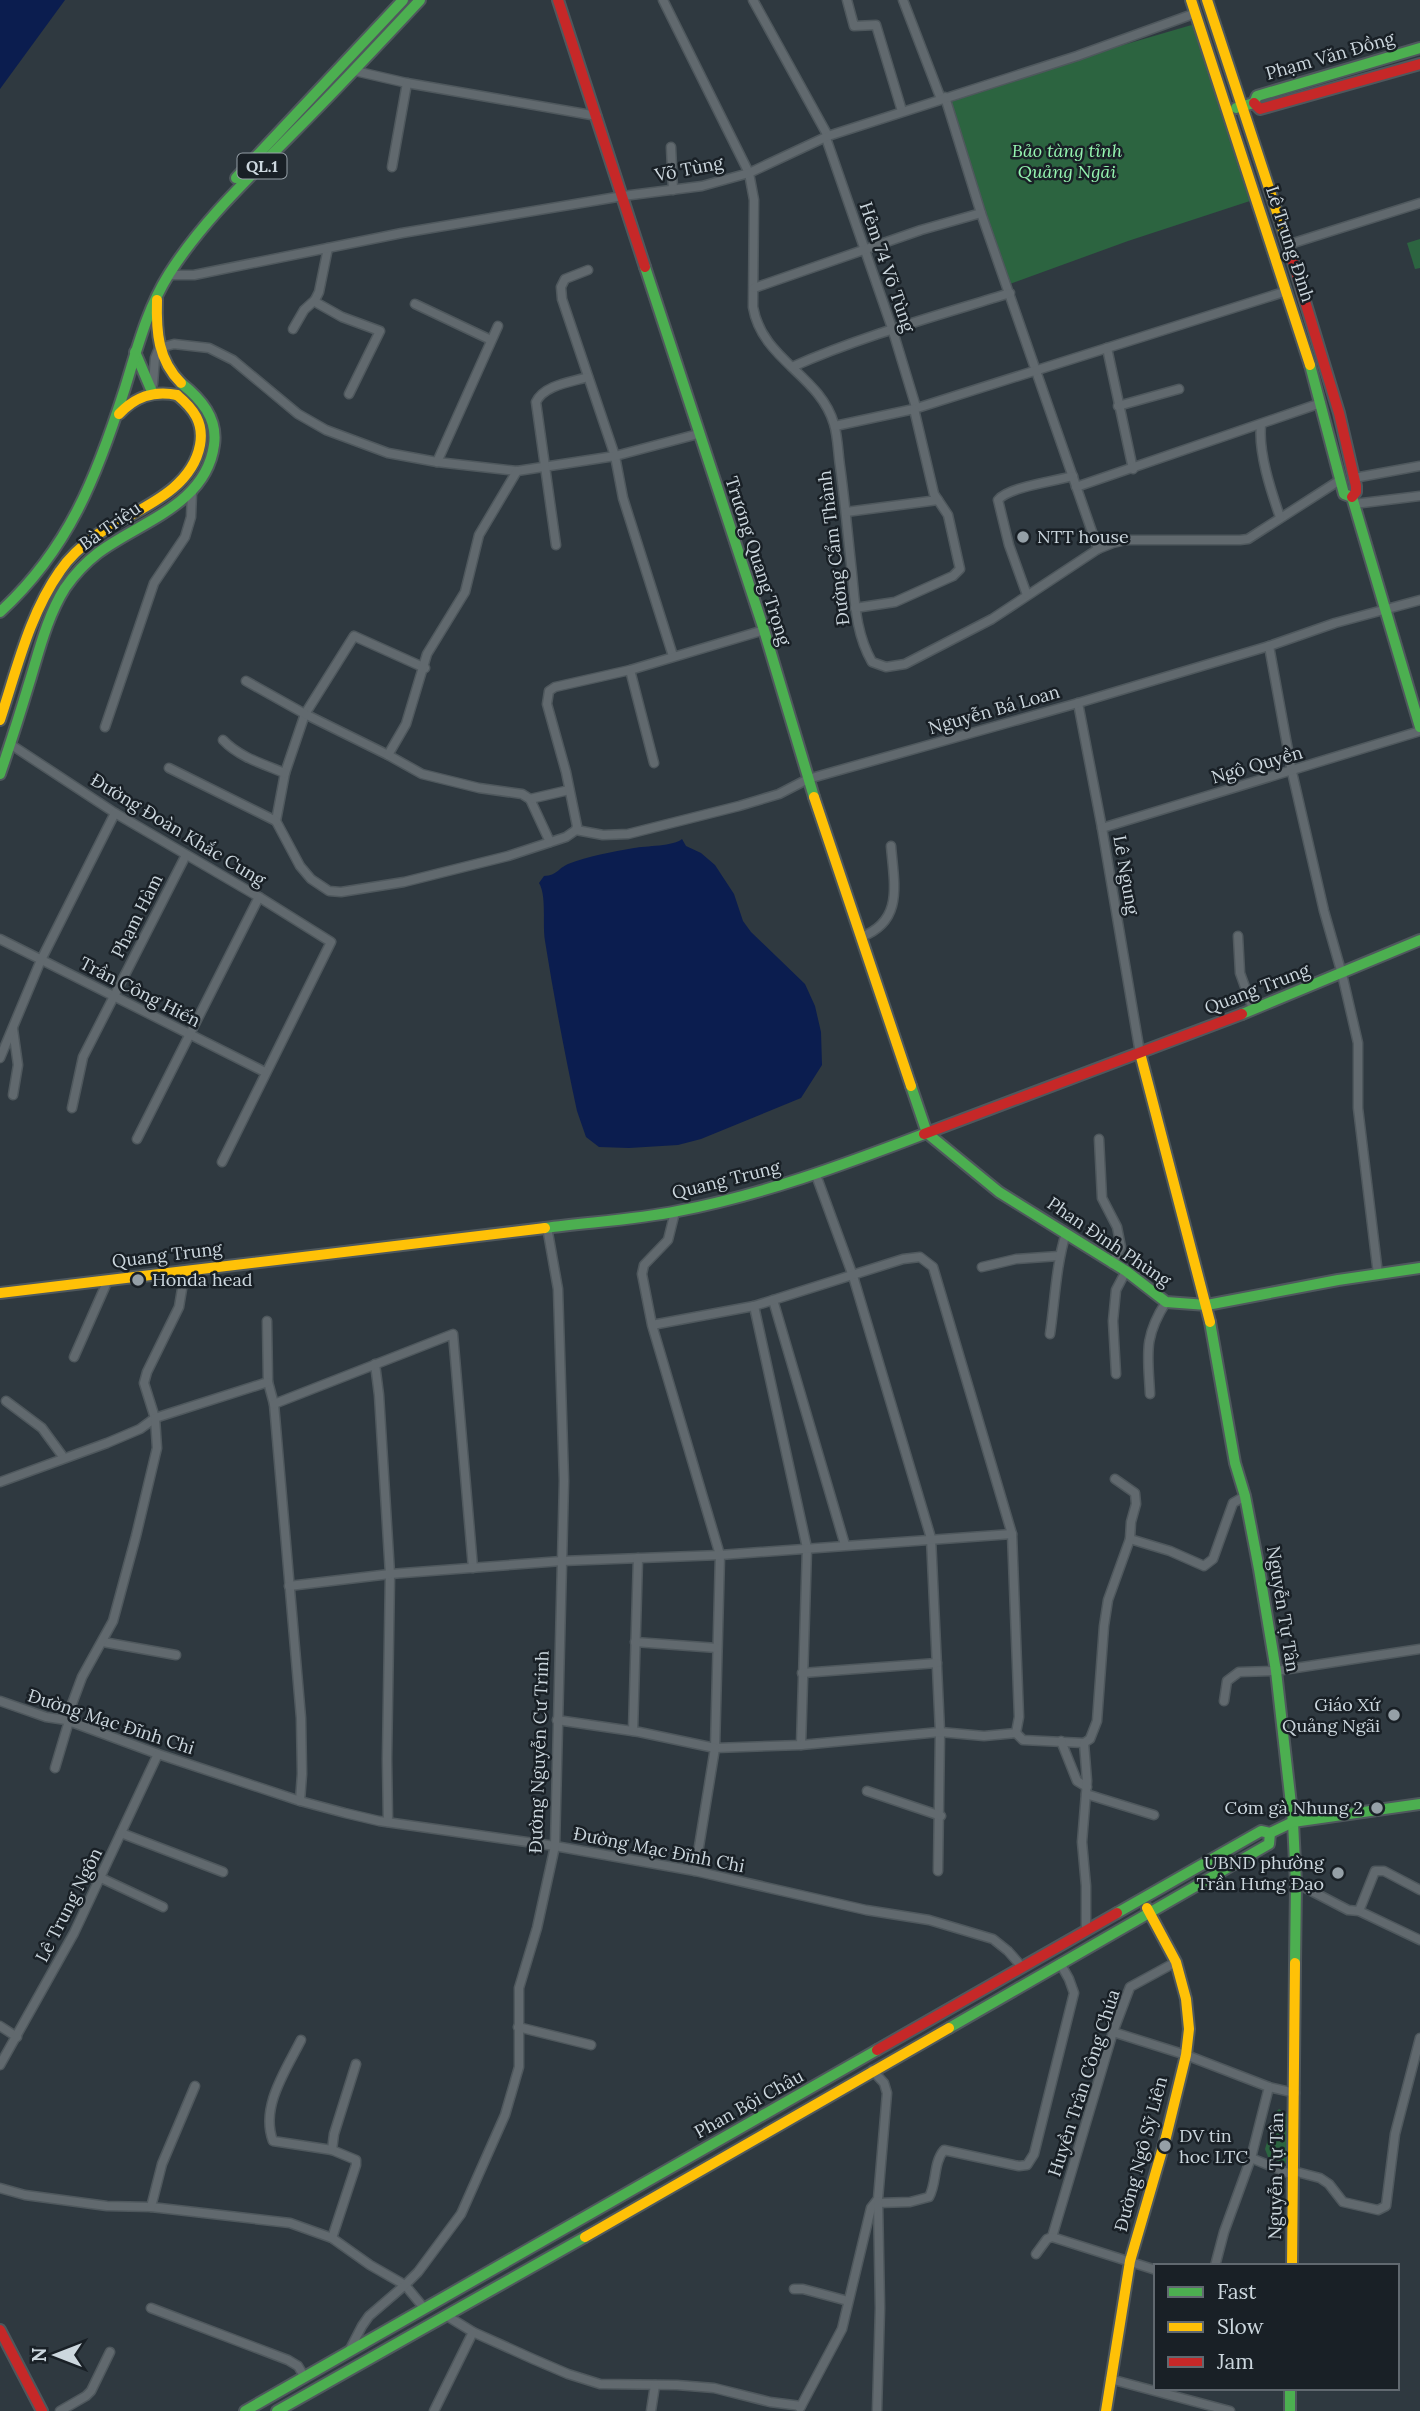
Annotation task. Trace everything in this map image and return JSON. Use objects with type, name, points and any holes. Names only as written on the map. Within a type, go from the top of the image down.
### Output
[{"type":"main road","name":"QL.1","points":[[0,612],[34,580],[48,562],[77,513],[112,423],[142,306],[166,262],[194,223],[402,0]]},
{"type":"main road","name":"QL.1","points":[[123,379],[168,275],[211,217],[355,71],[420,0]]},
{"type":"main road","name":"Trương Quang Trọng","points":[[558,0],[764,630],[808,779],[926,1133]]},
{"type":"main road","name":"Lê Trung Đình","points":[[1191,0],[1287,291],[1325,417],[1344,494],[1353,500]]},
{"type":"main road","name":"Lê Trung Đình","points":[[1207,0],[1248,105],[1287,245],[1339,413],[1354,478],[1356,492],[1353,500],[1420,729]]},
{"type":"main road","name":"Phạm Văn Đồng","points":[[1420,48],[1257,96],[1248,105],[1260,109],[1420,64]]},
{"type":"main road","points":[[1229,110],[1248,105]]},
{"type":"main road","points":[[1287,291],[1301,286]]},
{"type":"main road","points":[[158,294],[159,348]]},
{"type":"main road","points":[[112,423],[127,404],[155,393],[135,353],[135,326]]},
{"type":"main road","name":"Bà Triệu","points":[[0,774],[42,640],[60,597],[97,553],[192,492],[205,478],[212,465],[216,437],[213,420],[205,405],[171,375],[159,348]]},
{"type":"main road","points":[[123,379],[181,383]]},
{"type":"main road","name":"Bà Triệu","points":[[0,720],[29,635],[47,591],[60,571],[90,539],[170,489],[184,478],[194,465],[202,437],[195,411],[177,395],[155,393]]},
{"type":"main road","points":[[1325,417],[1339,413]]},
{"type":"main road","name":"Quang Trung","points":[[0,1293],[675,1212],[740,1199],[816,1175],[1140,1054],[1420,940]]},
{"type":"main road","name":"Nguyễn Tự Tân","points":[[1140,1054],[1206,1305],[1235,1463],[1245,1496],[1276,1671],[1293,1822],[1296,1883],[1292,2264]]},
{"type":"main road","name":"Phan Đình Phùng","points":[[926,1133],[999,1192],[1126,1271],[1166,1302],[1206,1305],[1420,1268]]},
{"type":"main road","name":"Phan Bội Châu","points":[[245,2411],[1261,1831],[1270,1833],[1293,1822],[1420,1804]]},
{"type":"main road","name":"Phan Bội Châu","points":[[277,2411],[1269,1844],[1270,1833]]},
{"type":"main road","name":"Đường Ngô Sỹ Liên","points":[[1106,2411],[1130,2262],[1166,2137],[1186,2055],[1189,2029],[1186,1999],[1175,1962],[1142,1900]]},
{"type":"main road","points":[[1022,1967],[1029,1980]]},
{"type":"main road","points":[[756,2120],[763,2133]]},
{"type":"main road","points":[[556,2233],[564,2248]]},
{"type":"main road","points":[[437,2301],[447,2316]]},
{"type":"main road","points":[[0,2330],[42,2411]]},
{"type":"main road","points":[[318,2369],[327,2382]]},
{"type":"main road","points":[[1290,2390],[1290,2411]]},
{"type":"street","name":"Đường Cẩm Thành","points":[[663,0],[749,173],[754,200],[753,307],[761,333],[773,350],[815,390],[829,409],[835,426],[855,608],[860,637],[872,662],[886,667],[905,664],[992,619],[1098,549],[1126,540],[1240,540],[1255,536],[1280,517],[1340,481]]},
{"type":"street","name":"Hẻm 74 Võ Tùng","points":[[752,0],[827,137],[892,328],[915,408],[934,494],[948,514],[960,564],[958,573],[894,602],[855,608]]},
{"type":"street","points":[[847,0],[855,26],[876,24],[902,111]]},
{"type":"street","points":[[903,0],[943,98],[1098,549]]},
{"type":"street","name":"Võ Tùng","points":[[168,275],[194,275],[402,233],[623,196],[702,186],[749,173],[827,137],[1077,56],[1196,13]]},
{"type":"street","points":[[355,71],[407,83],[597,116]]},
{"type":"street","points":[[392,167],[407,83]]},
{"type":"street","points":[[671,147],[673,190]]},
{"type":"street","points":[[1287,245],[1420,203]]},
{"type":"street","points":[[754,288],[921,230],[981,213]]},
{"type":"street","points":[[293,329],[319,292],[328,248]]},
{"type":"street","points":[[588,270],[565,279],[561,287],[562,299],[615,456],[623,498],[673,656]]},
{"type":"street","points":[[835,426],[915,408],[1287,291]]},
{"type":"street","points":[[792,367],[832,349],[892,328],[1010,293]]},
{"type":"street","points":[[315,299],[320,305],[342,317],[380,331],[349,394]]},
{"type":"street","points":[[415,304],[491,340]]},
{"type":"street","points":[[438,462],[498,326]]},
{"type":"street","points":[[149,380],[159,348],[174,344],[209,348],[233,360],[298,414],[326,430],[388,453],[517,471],[615,456],[698,434]]},
{"type":"street","points":[[1107,348],[1133,469]]},
{"type":"street","points":[[556,545],[536,409],[539,397],[547,390],[587,377]]},
{"type":"street","points":[[1118,407],[1178,389]]},
{"type":"street","points":[[1076,487],[1321,403]]},
{"type":"street","points":[[1261,425],[1268,483],[1280,517]]},
{"type":"street","points":[[1354,478],[1420,466]]},
{"type":"street","points":[[388,755],[406,724],[425,668],[427,654],[465,592],[479,535],[517,471]]},
{"type":"street","points":[[1027,595],[1009,545],[998,500],[1001,495],[1073,476]]},
{"type":"street","points":[[105,727],[154,583],[185,537],[191,517],[192,492]]},
{"type":"street","points":[[1353,500],[1420,496]]},
{"type":"street","points":[[846,512],[938,500]]},
{"type":"street","name":"Nguyễn Bá Loan","points":[[576,830],[603,835],[628,834],[739,806],[779,794],[808,779],[1078,703],[1269,646],[1335,623],[1420,600]]},
{"type":"street","points":[[169,768],[276,821],[300,866],[311,879],[329,891],[341,892],[404,882],[508,856],[566,837],[576,830],[569,790],[547,704],[548,691],[764,630]]},
{"type":"street","points":[[276,821],[285,773],[305,714],[354,636],[425,668]]},
{"type":"street","points":[[1269,646],[1292,772],[1358,1043],[1358,1108],[1378,1274]]},
{"type":"street","points":[[630,670],[654,763]]},
{"type":"street","points":[[246,681],[422,774],[479,788],[522,794],[530,799],[550,842]]},
{"type":"street","name":"Lê Ngung","points":[[1078,703],[1140,1054]]},
{"type":"street","name":"Ngô Quyền","points":[[1102,828],[1292,772],[1420,729]]},
{"type":"street","points":[[223,740],[230,748],[245,756],[285,773]]},
{"type":"street","name":"Đường Đoàn Khắc Cung","points":[[10,744],[115,813],[331,942],[265,1072]]},
{"type":"street","points":[[530,799],[569,790]]},
{"type":"street","points":[[0,1058],[41,960],[115,813]]},
{"type":"street","points":[[861,937],[880,928],[894,902],[891,846]]},
{"type":"street","name":"Phạm Hàm","points":[[72,1108],[83,1057],[186,855]]},
{"type":"street","points":[[137,1139],[259,897]]},
{"type":"street","points":[[1238,936],[1240,973],[1253,1009]]},
{"type":"street","name":"Trần Công Hiến","points":[[0,939],[265,1072]]},
{"type":"street","points":[[13,1029],[18,1065],[13,1095]]},
{"type":"street","points":[[222,1162],[265,1072]]},
{"type":"street","points":[[1099,1139],[1102,1198],[1117,1227],[1121,1247],[1112,1264]]},
{"type":"street","points":[[816,1175],[853,1276],[930,1538],[940,1732],[941,1815],[938,1871]]},
{"type":"street","points":[[675,1212],[668,1240],[644,1265],[642,1274],[652,1325],[720,1555],[715,1748],[695,1871]]},
{"type":"street","name":"Đường Nguyễn Cư Trinh","points":[[349,2351],[369,2316],[405,2286],[461,2214],[474,2189],[514,2089],[519,2067],[519,1988],[537,1928],[555,1846],[564,1480],[558,1289],[547,1227]]},
{"type":"street","points":[[1049,1334],[1057,1290],[1059,1256],[1066,1233]]},
{"type":"street","points":[[652,1325],[754,1306],[902,1259],[920,1256],[933,1266],[1012,1534],[1019,1717],[1016,1732]]},
{"type":"street","points":[[982,1268],[1016,1259],[1059,1256]]},
{"type":"street","points":[[55,1768],[82,1677],[113,1621],[136,1536],[157,1448],[155,1418],[144,1383],[179,1307],[185,1270]]},
{"type":"street","points":[[1116,1374],[1112,1321],[1116,1290],[1126,1271]]},
{"type":"street","points":[[74,1357],[108,1280]]},
{"type":"street","points":[[773,1300],[845,1545]]},
{"type":"street","points":[[1150,1394],[1149,1336],[1155,1319],[1166,1302]]},
{"type":"street","points":[[754,1306],[807,1548],[801,1745]]},
{"type":"street","points":[[267,1321],[268,1382],[274,1404],[300,1717],[300,1801]]},
{"type":"street","points":[[274,1404],[453,1334],[473,1568]]},
{"type":"street","points":[[375,1364],[390,1574],[388,1822]]},
{"type":"street","points":[[0,1482],[140,1429],[155,1418],[268,1382]]},
{"type":"street","points":[[6,1401],[43,1428],[64,1458]]},
{"type":"street","points":[[1016,1732],[1023,1740],[1084,1743],[1090,1739],[1097,1721],[1108,1601],[1130,1539],[1136,1504],[1135,1493],[1115,1479]]},
{"type":"street","points":[[1130,1539],[1170,1551],[1205,1566],[1213,1559],[1233,1503],[1245,1496]]},
{"type":"street","points":[[289,1586],[390,1574],[562,1561],[720,1555],[1012,1534]]},
{"type":"street","points":[[633,1731],[638,1558]]},
{"type":"street","points":[[103,1642],[176,1655]]},
{"type":"street","points":[[635,1642],[717,1648]]},
{"type":"street","points":[[1224,1701],[1227,1681],[1238,1672],[1276,1671],[1420,1649]]},
{"type":"street","points":[[802,1673],[937,1663]]},
{"type":"street","name":"Đường Mạc Đĩnh Chi","points":[[0,1703],[68,1721],[300,1801],[388,1822],[555,1846],[695,1871],[866,1910],[929,1920],[993,1939],[1022,1967]]},
{"type":"street","points":[[557,1720],[633,1731],[715,1748],[801,1745],[940,1732],[984,1736],[1016,1732]]},
{"type":"street","points":[[1061,1741],[1077,1780],[1086,1791],[1154,1815]]},
{"type":"street","points":[[1084,1743],[1086,1791],[1082,1842],[1086,1931]]},
{"type":"street","name":"Lê Trung Ngôn","points":[[0,2065],[74,1933],[158,1754]]},
{"type":"street","points":[[867,1791],[941,1815]]},
{"type":"street","points":[[121,1833],[223,1872]]},
{"type":"street","points":[[1359,1911],[1375,1871],[1380,1869],[1420,1890]]},
{"type":"street","points":[[101,1878],[163,1907]]},
{"type":"street","points":[[1296,1883],[1348,1910],[1359,1911],[1420,1940]]},
{"type":"street","name":"Huyền Trân Công Chúa","points":[[1052,2237],[1113,2032],[1130,1987],[1175,1962]]},
{"type":"street","points":[[447,2316],[473,2332],[568,2374],[600,2384],[714,2388],[800,2408],[842,2329],[871,2208],[878,2201],[910,2202],[929,2197],[933,2191],[939,2158],[944,2151],[1018,2166],[1027,2165],[1034,2154],[1074,1993],[1060,1963]]},
{"type":"street","points":[[0,2026],[16,2037]]},
{"type":"street","points":[[518,2027],[591,2045]]},
{"type":"street","points":[[1113,2032],[1186,2055],[1269,2087],[1295,2093]]},
{"type":"street","points":[[1251,2158],[1293,2173],[1320,2178],[1329,2184],[1343,2202],[1378,2210],[1386,2206],[1397,2122],[1420,2038]]},
{"type":"street","points":[[301,2040],[274,2095],[270,2133],[273,2141],[332,2151],[356,2160],[332,2238]]},
{"type":"street","points":[[332,2151],[334,2134],[356,2064]]},
{"type":"street","points":[[872,2070],[884,2083],[887,2093],[878,2201],[880,2308],[877,2411]]},
{"type":"street","points":[[151,2207],[162,2164],[195,2086]]},
{"type":"street","points":[[1216,2264],[1224,2232],[1251,2158],[1269,2087]]},
{"type":"street","points":[[0,2188],[25,2195],[107,2206],[151,2207],[290,2223],[332,2238],[405,2286],[424,2308]]},
{"type":"street","points":[[1036,2254],[1052,2237],[1154,2269]]},
{"type":"street","points":[[794,2289],[848,2301]]},
{"type":"street","points":[[151,2308],[288,2360],[298,2367],[304,2376]]},
{"type":"street","points":[[434,2411],[473,2332]]},
{"type":"street","points":[[60,2411],[86,2396],[110,2353]]},
{"type":"street","points":[[1110,2379],[1230,2411]]},
{"type":"street","points":[[651,2411],[655,2385]]},
{"type":"green space","name":"Bảo tàng tỉnh Quảng Ngãi","points":[[1195,24],[1253,200],[1007,285],[945,97]]},
{"type":"green space","points":[[1420,239],[1420,268],[1415,269],[1407,243]]},
{"type":"green space","points":[[1279,2109],[1287,2114],[1289,2120],[1287,2164],[1268,2157],[1265,2149]]},
{"type":"water","points":[[0,0],[65,0],[0,89]]},
{"type":"water","points":[[682,839],[686,846],[701,853],[715,865],[734,894],[743,921],[751,932],[805,984],[815,1006],[821,1032],[822,1065],[801,1098],[701,1139],[678,1145],[599,1147],[586,1137],[577,1111],[548,962],[543,895],[539,883],[544,876],[568,864],[600,854],[667,844]]},
{"type":"traffic: fast","points":[[236,178],[403,0]]},
{"type":"traffic: fast","points":[[0,612],[45,563],[78,509],[103,451],[149,315],[161,287],[182,254],[228,199],[420,0]]},
{"type":"traffic: fast","points":[[1236,108],[1254,103],[1257,96],[1420,48]]},
{"type":"traffic: fast","points":[[645,267],[764,630],[814,797]]},
{"type":"traffic: fast","points":[[135,352],[153,394]]},
{"type":"traffic: fast","points":[[1310,365],[1344,494],[1352,497],[1420,727]]},
{"type":"traffic: fast","points":[[0,774],[45,631],[65,588],[80,569],[98,553],[185,497],[208,466],[215,435],[211,418],[201,403],[181,383]]},
{"type":"traffic: fast","points":[[1242,1014],[1420,940]]},
{"type":"traffic: fast","points":[[911,1086],[927,1133],[999,1192],[1126,1271],[1166,1302],[1207,1305],[1338,1280],[1420,1268]]},
{"type":"traffic: fast","points":[[545,1228],[645,1217],[740,1197],[802,1178],[924,1134]]},
{"type":"traffic: fast","points":[[1210,1322],[1235,1463],[1245,1496],[1259,1569],[1276,1671],[1293,1822],[1296,1883],[1295,1963]]},
{"type":"traffic: fast","points":[[1117,1913],[1261,1831],[1270,1833],[1293,1822],[1420,1804]]},
{"type":"traffic: fast","points":[[949,2028],[1269,1844],[1270,1833]]},
{"type":"traffic: fast","points":[[245,2411],[877,2050]]},
{"type":"traffic: fast","points":[[277,2411],[585,2237]]},
{"type":"traffic: fast","points":[[1290,2390],[1290,2411]]},
{"type":"traffic: slow","points":[[1191,0],[1310,365]]},
{"type":"traffic: slow","points":[[1207,0],[1290,252]]},
{"type":"traffic: slow","points":[[157,300],[160,345],[167,365],[181,383]]},
{"type":"traffic: slow","points":[[119,414],[131,403],[145,396],[160,393],[177,395]]},
{"type":"traffic: slow","points":[[0,720],[32,624],[49,588],[64,566],[98,534],[173,488],[195,462],[201,437],[199,423],[193,411],[177,395]]},
{"type":"traffic: slow","points":[[814,797],[911,1086]]},
{"type":"traffic: slow","points":[[1140,1053],[1210,1322]]},
{"type":"traffic: slow","points":[[0,1293],[545,1228]]},
{"type":"traffic: slow","points":[[1106,2411],[1130,2261],[1166,2137],[1186,2055],[1189,2029],[1186,1999],[1176,1962],[1147,1908]]},
{"type":"traffic: slow","points":[[1292,2264],[1295,1963]]},
{"type":"traffic: slow","points":[[585,2237],[949,2028]]},
{"type":"traffic: jam","points":[[558,0],[645,267]]},
{"type":"traffic: jam","points":[[1254,103],[1260,109],[1420,64]]},
{"type":"traffic: jam","points":[[1290,252],[1339,413],[1356,486],[1352,497]]},
{"type":"traffic: jam","points":[[924,1134],[1242,1014]]},
{"type":"traffic: jam","points":[[877,2050],[1117,1913]]},
{"type":"traffic: jam","points":[[0,2330],[42,2411]]},
{"type":"place","name":"NTT house","points":[[1023,537]]},
{"type":"place","name":"Honda head","points":[[138,1280]]},
{"type":"place","name":"Giáo Xứ Quảng Ngãi","points":[[1394,1715]]},
{"type":"place","name":"Cơm gà Nhung 2","points":[[1377,1808]]},
{"type":"place","name":"UBND phường Trần Hưng Đạo","points":[[1338,1873]]},
{"type":"place","name":"DV tin hoc LTC","points":[[1165,2146]]}]
